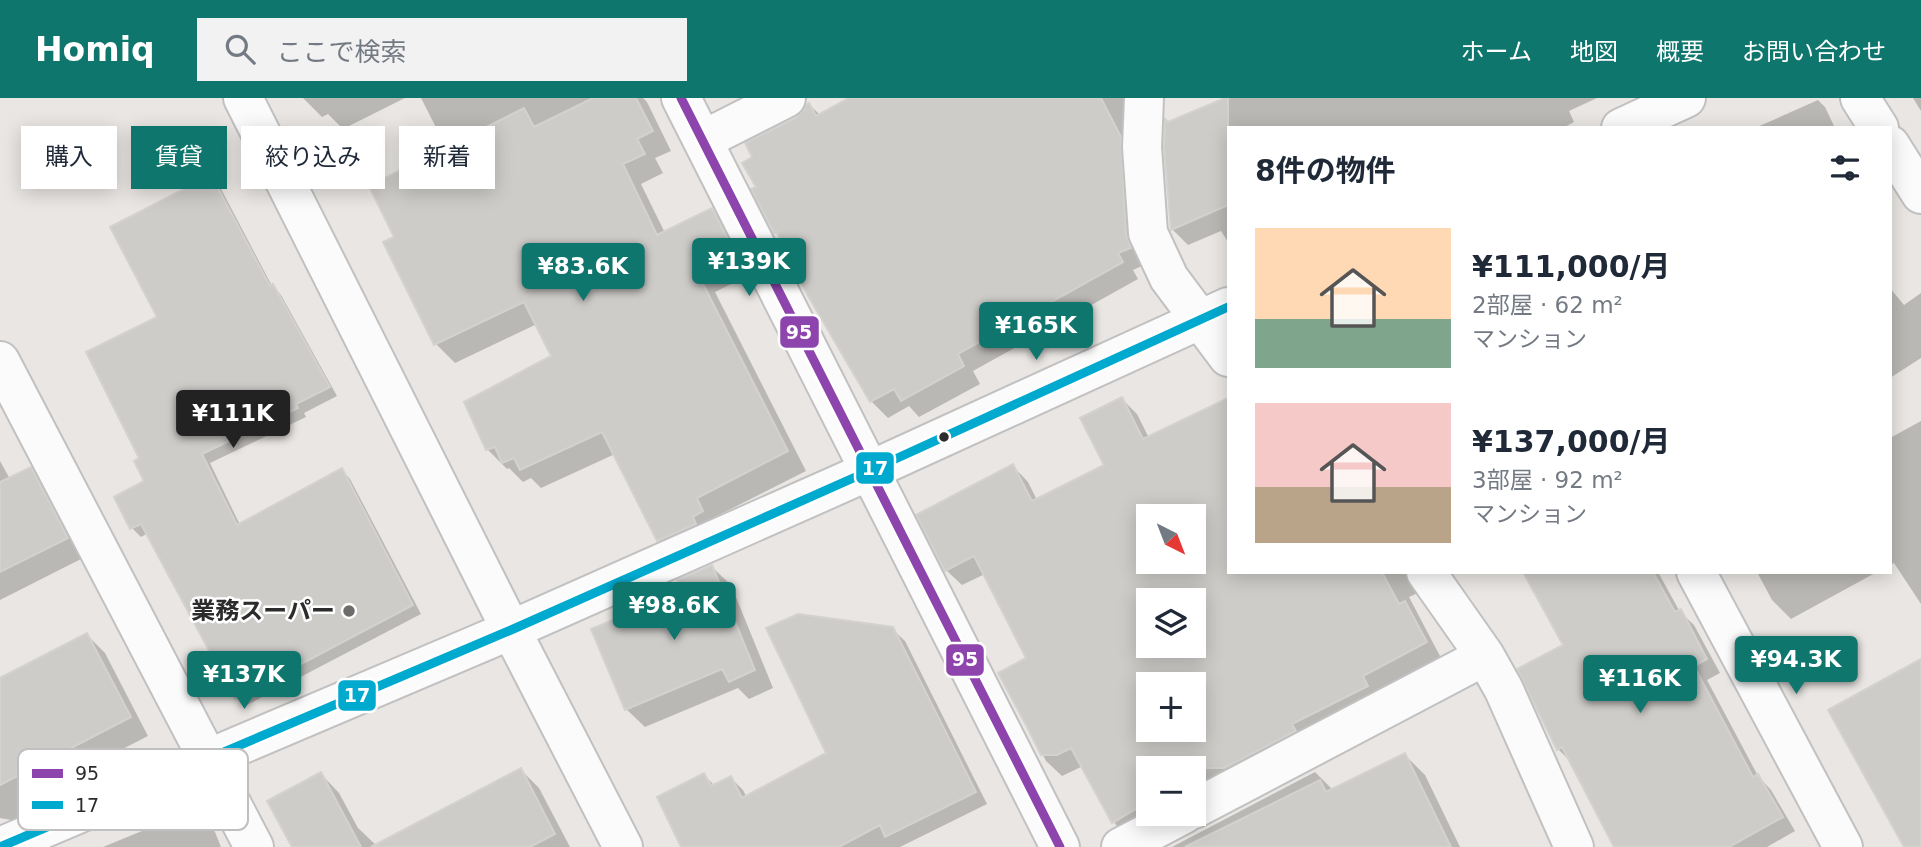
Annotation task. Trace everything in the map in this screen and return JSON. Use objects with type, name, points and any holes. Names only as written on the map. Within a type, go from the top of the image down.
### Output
[{"type":"street","points":[[243,98],[623,847]]},
{"type":"street","points":[[681,98],[1060,847]]},
{"type":"street","points":[[703,139],[786,98]]},
{"type":"street","points":[[1144,98],[1142,147],[1148,233],[1169,278],[1214,313],[1227,354]]},
{"type":"street","points":[[1625,126],[1686,98]]},
{"type":"street","points":[[1860,98],[1878,126]]},
{"type":"street","points":[[1892,148],[1921,194]]},
{"type":"street","points":[[229,749],[511,630],[869,471],[1214,313]]},
{"type":"street","points":[[0,361],[203,749]]},
{"type":"street","points":[[1427,574],[1485,656],[1504,690],[1574,847]]},
{"type":"street","points":[[1697,574],[1843,847]]},
{"type":"street","points":[[1206,803],[1485,656]]},
{"type":"street","points":[[1121,847],[1161,826]]},
{"type":"street","points":[[0,846],[38,830]]},
{"type":"street","points":[[245,830],[254,847]]},
{"type":"building","points":[[593,98],[636,98],[653,131],[637,139],[645,154],[623,164],[657,235],[712,208],[735,253],[697,272],[788,451],[697,498],[703,511],[693,517],[696,524],[657,541],[602,432],[520,470],[514,458],[502,463],[495,447],[486,450],[464,402],[551,356],[524,302],[434,345],[383,242],[394,237],[370,189],[385,189],[385,178],[399,171],[399,189],[495,189],[495,126],[488,126],[524,108],[534,127]]},
{"type":"building","points":[[849,98],[1101,98],[1121,137],[1126,235],[1131,248],[1118,253],[1123,262],[958,354],[964,366],[901,401],[894,389],[870,402],[807,294],[777,232],[774,233],[751,189],[756,187],[742,163],[752,157],[745,143],[796,118],[809,103],[816,116]]},
{"type":"building","points":[[1228,98],[1227,205],[1171,230],[1164,147],[1165,119],[1168,122]]},
{"type":"building","points":[[184,189],[218,189],[270,286],[273,284],[330,387],[296,404],[298,408],[202,454],[237,525],[342,468],[413,605],[235,699],[141,524],[130,529],[114,497],[144,481],[134,461],[139,458],[86,352],[157,317],[110,227]]},
{"type":"building","points":[[1122,397],[1143,439],[1227,398],[1227,574],[1383,574],[1399,604],[1405,601],[1427,642],[1363,676],[1368,686],[1292,724],[1296,731],[1224,768],[1206,768],[1206,756],[1136,756],[1136,809],[1112,823],[1071,748],[1057,755],[1041,755],[998,673],[1026,658],[974,556],[945,571],[916,515],[1013,464],[1032,501],[1104,465],[1080,418]]},
{"type":"building","points":[[31,467],[68,538],[0,572],[0,482]]},
{"type":"building","points":[[712,565],[755,670],[729,682],[722,669],[625,710],[591,629],[683,591],[677,580]]},
{"type":"building","points":[[1524,574],[1654,574],[1675,612],[1681,609],[1707,659],[1694,666],[1753,777],[1758,774],[1783,817],[1729,847],[1614,847],[1562,747],[1557,750],[1517,669],[1563,645]]},
{"type":"building","points":[[798,614],[893,627],[976,792],[885,837],[880,825],[839,847],[681,847],[657,797],[704,773],[711,786],[731,776],[742,798],[826,753],[766,628]]},
{"type":"building","points":[[87,633],[131,717],[69,749],[18,749],[18,776],[0,785],[0,678]]},
{"type":"building","points":[[1921,659],[1921,847],[1904,847],[1828,710]]},
{"type":"building","points":[[1405,753],[1451,847],[1185,847],[1320,780],[1326,792]]},
{"type":"building","points":[[521,768],[555,834],[530,847],[371,847]]},
{"type":"building","points":[[321,772],[361,847],[292,847],[267,801]]},
{"type":"transit line","name":"95","points":[[681,98],[1060,847]]},
{"type":"transit line","name":"17","points":[[231,749],[511,630],[1227,307]]},
{"type":"transit line","name":"17","points":[[0,847],[40,830]]},
{"type":"place","name":"業務スーパー","points":[[349,611]]}]
